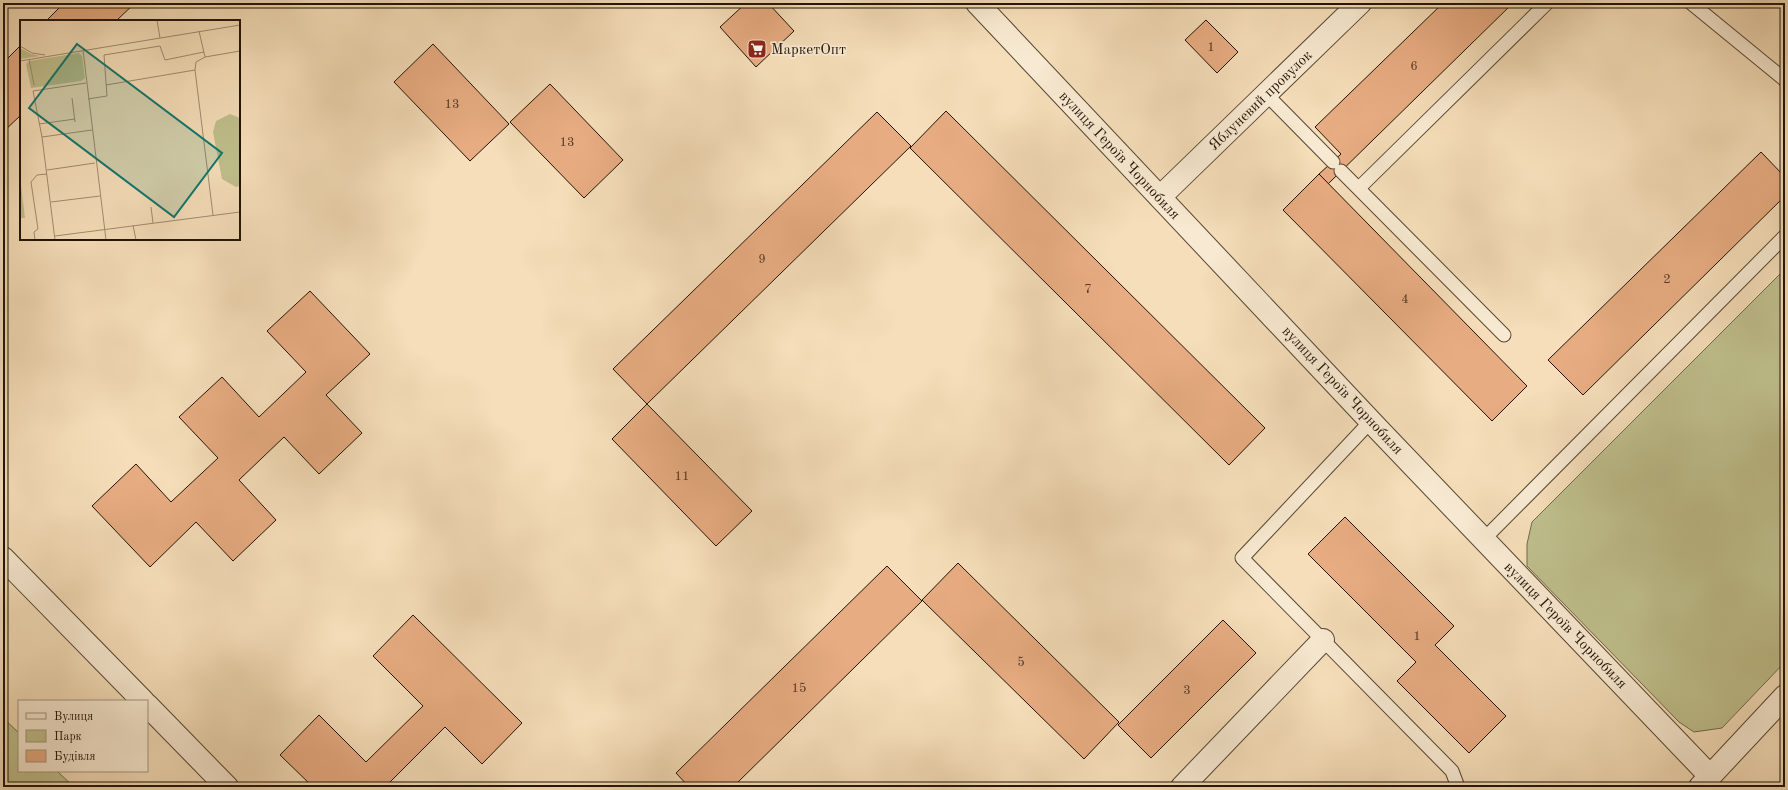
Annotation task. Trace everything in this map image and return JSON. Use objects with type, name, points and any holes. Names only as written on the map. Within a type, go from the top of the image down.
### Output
[{"type":"street","name":"вулиця Героїв Чорнобиля","points":[[977,3],[1484,539],[1705,781]]},
{"type":"street","name":"Яблуневий провулок","points":[[1160,197],[1360,3]]},
{"type":"street","points":[[3,558],[142,700]]},
{"type":"street","points":[[1182,787],[1323,640]]},
{"type":"street","points":[[1705,781],[1785,696]]},
{"type":"street","points":[[148,706],[227,787]]},
{"type":"lane","points":[[1359,188],[1547,3]]},
{"type":"lane","points":[[1691,3],[1785,80]]},
{"type":"lane","points":[[1266,94],[1504,334]]},
{"type":"lane","points":[[1484,539],[1785,236]]},
{"type":"lane","points":[[1371,421],[1242,558],[1452,771],[1458,787]]},
{"type":"green space","points":[[1785,269],[1785,662],[1722,728],[1694,732],[1679,722],[1527,566],[1527,544],[1532,522]]},
{"type":"green space","points":[[3,718],[18,732],[18,772],[58,772],[74,787],[3,787]]},
{"type":"building","points":[[64,3],[135,3],[117,20],[47,20]]},
{"type":"building","name":"МаркетОпт","points":[[746,3],[768,3],[794,31],[756,67],[720,27]]},
{"type":"building","points":[[1443,3],[1513,3],[1328,184],[1319,174],[1341,154],[1315,127]]},
{"type":"building","points":[[1206,20],[1238,52],[1217,73],[1185,40]]},
{"type":"building","points":[[433,44],[509,124],[470,161],[394,82]]},
{"type":"building","points":[[20,46],[20,116],[3,132],[3,63]]},
{"type":"building","points":[[550,84],[623,160],[584,198],[510,122]]},
{"type":"building","points":[[946,111],[1265,428],[1229,465],[910,148]]},
{"type":"building","points":[[877,112],[911,146],[647,404],[613,369]]},
{"type":"building","points":[[1761,152],[1785,177],[1785,196],[1583,395],[1548,360]]},
{"type":"building","points":[[1319,174],[1527,386],[1492,421],[1283,210]]},
{"type":"building","points":[[310,291],[370,354],[326,395],[362,433],[319,474],[284,437],[239,480],[276,520],[233,561],[196,522],[150,567],[92,506],[136,464],[171,502],[218,458],[179,417],[222,377],[259,417],[306,372],[267,331]]},
{"type":"building","points":[[647,404],[752,511],[716,546],[612,439]]},
{"type":"building","points":[[1345,517],[1454,626],[1435,645],[1506,716],[1469,753],[1397,681],[1416,662],[1308,554]]},
{"type":"building","points":[[958,563],[1119,722],[1084,759],[922,600]]},
{"type":"building","points":[[887,566],[922,601],[733,787],[689,787],[676,773]]},
{"type":"building","points":[[413,615],[522,723],[482,764],[445,727],[388,784],[391,787],[313,787],[280,755],[319,715],[366,762],[423,706],[373,656]]},
{"type":"building","points":[[1223,620],[1256,653],[1151,758],[1118,725]]},
{"type":"place","name":"МаркетОпт","points":[[757,49]]}]
